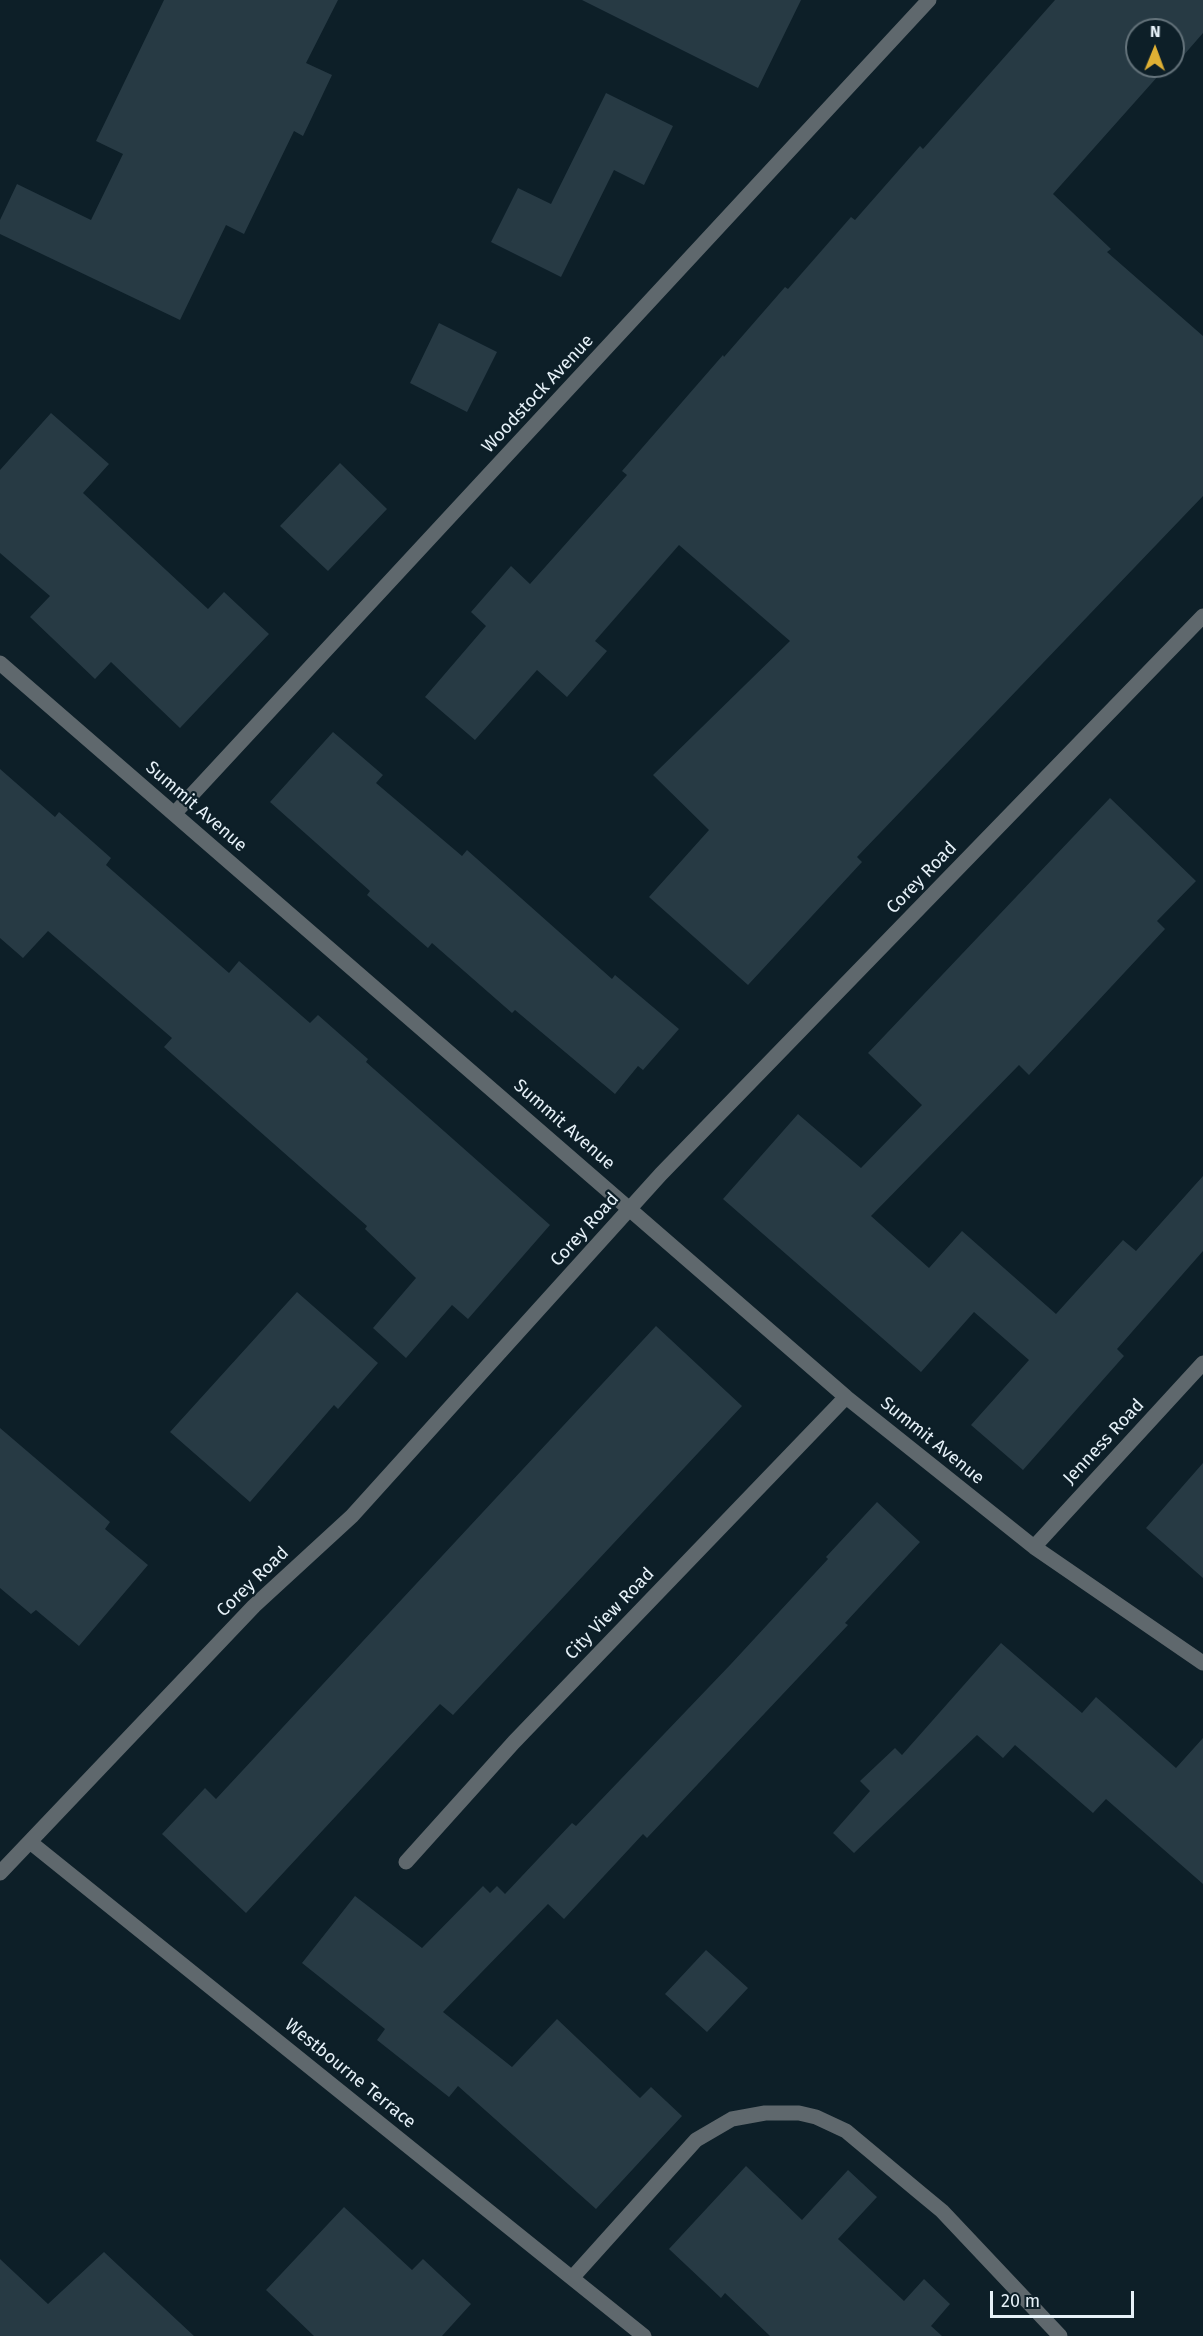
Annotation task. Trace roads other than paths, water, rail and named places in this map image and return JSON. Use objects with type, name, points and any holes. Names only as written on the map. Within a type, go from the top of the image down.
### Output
[{"type":"street","name":"Woodstock Avenue","points":[[174,814],[800,142],[925,1]]},
{"type":"street","name":"Corey Road","points":[[0,1873],[254,1606],[352,1516],[661,1174],[1203,616]]},
{"type":"street","name":"Summit Avenue","points":[[0,663],[846,1397],[1034,1547],[1203,1663]]},
{"type":"street","name":"Jenness Road","points":[[1034,1547],[1203,1363]]},
{"type":"street","name":"City View Road","points":[[406,1862],[514,1742],[846,1397]]},
{"type":"street","name":"Westbourne Terrace","points":[[30,1842],[644,2336]]},
{"type":"street","points":[[572,2278],[696,2140],[732,2119],[783,2111],[816,2117],[846,2131],[942,2211],[1060,2336]]}]
